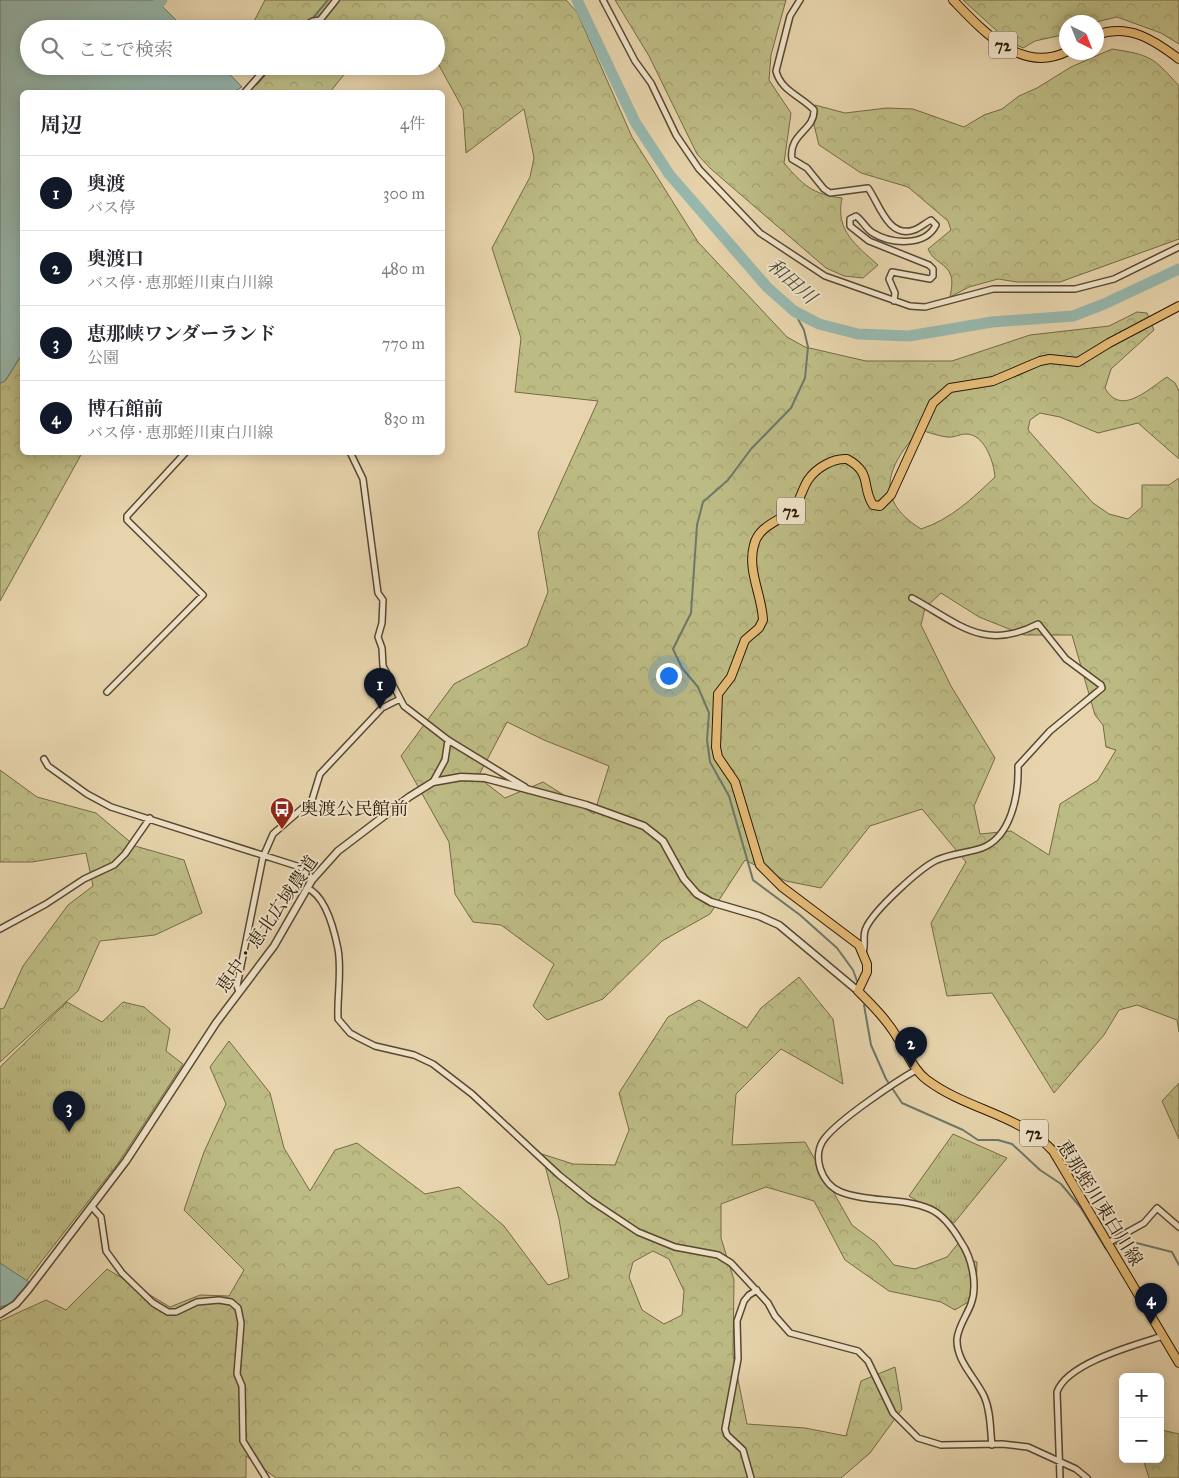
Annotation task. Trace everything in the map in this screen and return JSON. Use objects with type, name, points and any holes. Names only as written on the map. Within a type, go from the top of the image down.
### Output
[{"type":"main road","name":"72","points":[[953,0],[1005,47],[1019,54],[1042,59],[1059,54]]},
{"type":"main road","points":[[1104,33],[1115,30],[1138,33],[1179,60]]},
{"type":"main road","name":"72","points":[[863,954],[854,940],[782,887],[760,865],[735,782],[718,757],[716,747],[718,694],[731,677],[745,640],[758,628],[763,620],[752,562],[754,545],[758,535],[768,525],[794,508],[808,480],[832,460],[839,458],[854,463],[861,471],[866,478],[869,498],[873,505],[880,506],[886,503],[906,465],[933,403],[950,388],[993,381],[1040,361],[1050,359],[1078,362],[1109,342],[1179,306]]},
{"type":"main road","points":[[858,991],[867,972],[863,954]]},
{"type":"main road","name":"恵那蛭川東白川線","points":[[858,991],[874,1006],[896,1035],[916,1070],[939,1088],[1023,1126],[1043,1140],[1062,1163],[1163,1336],[1176,1350],[1179,1363]]},
{"type":"street","points":[[320,20],[336,0]]},
{"type":"street","points":[[603,0],[635,61],[651,83],[688,154],[741,214],[760,232],[825,276],[910,306],[925,307],[993,290],[1075,288],[1114,279],[1179,247]]},
{"type":"street","points":[[800,0],[790,16],[776,71],[778,80],[814,110],[812,120],[794,142],[792,159],[810,171],[824,189],[830,193],[868,188],[891,226],[906,232],[914,230],[931,220],[936,225],[923,237],[909,243],[876,235],[856,216],[850,219],[850,226],[868,241],[929,265],[933,269],[933,276],[930,279],[892,272],[889,278],[894,293],[894,301]]},
{"type":"street","points":[[247,90],[260,75]]},
{"type":"street","points":[[108,692],[203,595],[127,520],[127,516],[183,455]]},
{"type":"street","points":[[351,455],[363,479],[378,593],[384,600],[382,623],[378,637],[382,648],[382,666],[404,706],[448,740],[529,790]]},
{"type":"street","points":[[863,954],[866,945],[864,933],[870,921],[920,871],[940,859],[982,848],[1006,828],[1018,779],[1018,766],[1050,731],[1102,688],[1101,685],[1066,659],[1038,624],[1010,635],[968,632],[912,598]]},
{"type":"street","points":[[239,992],[237,986],[242,957],[263,857],[274,834],[312,800],[320,774],[382,708],[400,698]]},
{"type":"street","points":[[433,782],[445,760],[448,740]]},
{"type":"street","points":[[44,759],[48,766],[87,794],[111,806],[263,857],[300,867],[313,879]]},
{"type":"street","name":"恵中・恵北広域農道","points":[[0,1314],[22,1297],[92,1208],[126,1161],[216,1023],[271,951],[313,879],[338,851],[409,797],[433,782],[452,778],[476,777],[586,805],[652,830],[663,841],[684,879],[698,894],[711,902],[758,916],[779,925],[858,991]]},
{"type":"street","points":[[0,930],[46,904],[84,879],[114,865],[125,854],[150,818]]},
{"type":"street","points":[[307,888],[313,890],[324,904],[338,949],[338,1019],[350,1033],[375,1046],[427,1061],[472,1094],[559,1175],[590,1200],[638,1232],[675,1247],[718,1256],[731,1263],[756,1290],[784,1328],[790,1333],[858,1352],[868,1361],[893,1413],[918,1438],[941,1446],[1015,1444],[1028,1447],[1076,1469],[1087,1478]]},
{"type":"street","points":[[916,1070],[894,1084],[825,1138],[820,1147],[822,1175],[839,1191],[930,1208],[950,1225],[963,1244],[972,1269],[974,1293],[957,1338],[958,1350],[961,1359],[986,1402],[992,1444]]},
{"type":"street","points":[[92,1208],[101,1217],[106,1251],[122,1273],[153,1303],[168,1312],[176,1312],[197,1302],[219,1300],[231,1302],[238,1308],[241,1323],[237,1374],[242,1386],[243,1442],[266,1478]]},
{"type":"street","points":[[1108,1243],[1134,1230],[1157,1208],[1179,1227]]},
{"type":"street","points":[[751,1478],[743,1450],[727,1435],[725,1429],[738,1359],[737,1321],[744,1301],[756,1290]]},
{"type":"street","points":[[1060,1478],[1057,1392],[1060,1383],[1080,1367],[1163,1336]]},
{"type":"green space","points":[[265,0],[566,0],[577,12],[632,137],[698,242],[787,337],[805,347],[866,361],[952,361],[1030,335],[1109,326],[1137,312],[1147,313],[1154,330],[1111,369],[1105,388],[1111,396],[1119,400],[1127,400],[1135,398],[1167,377],[1175,383],[1179,391],[1179,459],[1138,423],[1098,433],[1060,417],[1040,413],[1030,420],[1028,430],[1093,503],[1109,514],[1128,519],[1142,507],[1142,485],[1169,485],[1179,478],[1179,1032],[1177,1020],[1137,1005],[1119,1010],[1104,1035],[1054,1093],[992,993],[947,996],[931,923],[966,862],[922,809],[870,826],[821,888],[786,881],[745,860],[710,914],[662,941],[603,999],[547,1020],[533,1006],[554,964],[501,925],[473,922],[455,894],[449,842],[401,756],[454,684],[527,646],[548,592],[538,533],[598,401],[515,392],[521,338],[492,248],[530,177],[534,158],[524,109],[466,153],[463,109],[444,75],[445,20],[255,20]],"holes":[[[920,430],[952,437],[966,434],[973,435],[978,439],[987,450],[993,464],[995,477],[952,514],[921,529],[906,518],[896,506],[891,494],[890,482],[893,469],[899,456]],[[941,593],[979,617],[1024,635],[1072,635],[1095,715],[1103,725],[1106,747],[1116,750],[1098,780],[1060,804],[1049,855],[1011,831],[980,834],[974,806],[995,758],[951,686],[921,625],[925,608]],[[507,722],[544,740],[609,766],[594,814],[543,782],[505,798],[478,777]]]},
{"type":"green space","points":[[615,0],[786,0],[771,55],[769,80],[791,113],[784,163],[809,187],[823,194],[842,198],[842,220],[849,236],[878,265],[863,278],[844,276],[826,268],[711,169],[697,154],[649,56]]},
{"type":"green space","points":[[963,0],[1179,0],[1179,44],[1161,33],[1117,17],[1104,20],[1104,15],[1059,15],[1059,36],[1035,41],[1023,48],[1008,41]]},
{"type":"green space","points":[[1112,49],[1135,53],[1150,59],[1157,63],[1179,86],[1179,239],[1060,282],[1017,282],[998,279],[969,287],[950,297],[951,276],[928,249],[951,230],[948,221],[908,187],[861,173],[819,145],[814,125],[815,105],[845,113],[887,108],[913,109],[964,127],[984,115],[1002,109],[1019,96],[1037,88],[1071,67],[1087,60],[1104,60],[1104,53]]},
{"type":"green space","points":[[256,75],[344,75],[332,90],[247,90]]},
{"type":"green space","points":[[20,357],[20,455],[81,455],[0,601],[0,383],[6,380]]},
{"type":"green space","points":[[0,770],[37,797],[96,813],[135,846],[184,860],[202,913],[155,935],[100,941],[78,991],[0,1062],[0,1009],[4,1008],[23,966],[68,905],[93,886],[86,853],[32,862],[0,862]]},
{"type":"green space","points":[[799,977],[833,1019],[843,1084],[781,1049],[736,1094],[732,1145],[805,1142],[852,1225],[876,1243],[894,1265],[915,1269],[947,1257],[961,1240],[965,1257],[977,1262],[976,1297],[955,1310],[941,1302],[889,1291],[845,1260],[814,1201],[766,1187],[721,1204],[721,1238],[734,1280],[733,1355],[747,1424],[805,1428],[846,1436],[861,1381],[895,1367],[902,1409],[870,1453],[841,1478],[276,1478],[246,1456],[246,1478],[0,1478],[0,1321],[46,1300],[66,1310],[107,1269],[170,1307],[200,1295],[229,1296],[244,1270],[184,1210],[204,1152],[226,1104],[210,1067],[229,1041],[270,1093],[284,1148],[310,1191],[335,1150],[357,1143],[425,1194],[459,1187],[504,1226],[548,1285],[569,1278],[559,1219],[542,1154],[573,1164],[615,1165],[629,1130],[619,1093],[668,1017],[699,1000],[747,1028],[761,1008]],"holes":[[[653,1251],[669,1259],[684,1291],[682,1315],[664,1324],[642,1310],[629,1277],[633,1262]]]},
{"type":"green space","points":[[67,1002],[102,1022],[123,1002],[144,1007],[170,1029],[166,1051],[183,1064],[119,1162],[9,1303],[0,1309],[0,1067]]},
{"type":"green space","points":[[1179,1083],[1179,1139],[1162,1101]]},
{"type":"green space","points":[[953,1134],[1007,1158],[954,1223],[909,1196]]},
{"type":"green space","points":[[1164,1430],[1179,1434],[1179,1478],[1149,1478],[1144,1463],[1164,1463]]},
{"type":"water","points":[[0,0],[156,0],[176,20],[20,20],[20,75],[231,75],[242,87],[237,90],[20,90],[20,357],[5,381],[0,383]]},
{"type":"water","points":[[0,1263],[29,1282],[10,1304],[0,1307]]},
{"type":"waterway","points":[[141,20],[162,0]]},
{"type":"waterway","points":[[312,19],[328,0]]},
{"type":"waterway","name":"和田川","points":[[577,0],[635,122],[669,174],[767,287],[794,311],[819,324],[858,334],[909,336],[992,322],[1073,316],[1104,304],[1179,269]]},
{"type":"waterway","points":[[254,85],[264,75]]},
{"type":"waterway","points":[[801,314],[798,319],[804,330],[808,347],[805,378],[791,408],[751,449],[728,480],[703,502],[697,525],[691,613],[673,649],[682,668],[698,687],[709,713],[707,740],[710,762],[729,796],[753,880],[800,915],[837,948],[853,970],[857,981]]},
{"type":"waterway","points":[[864,1005],[871,1045],[886,1079],[902,1103],[963,1130],[978,1140],[998,1140],[1012,1144],[1040,1170],[1061,1184],[1081,1208],[1106,1249]]},
{"type":"waterway","points":[[1116,1244],[1125,1240],[1172,1252],[1179,1265]]},
{"type":"place","name":"奥渡","points":[[380,709]]},
{"type":"place","name":"奥渡公民館前","points":[[282,830]]},
{"type":"place","name":"奥渡口","points":[[911,1068]]},
{"type":"place","name":"恵那峡ワンダーランド","points":[[69,1132]]},
{"type":"place","name":"博石館前","points":[[1151,1324]]}]
